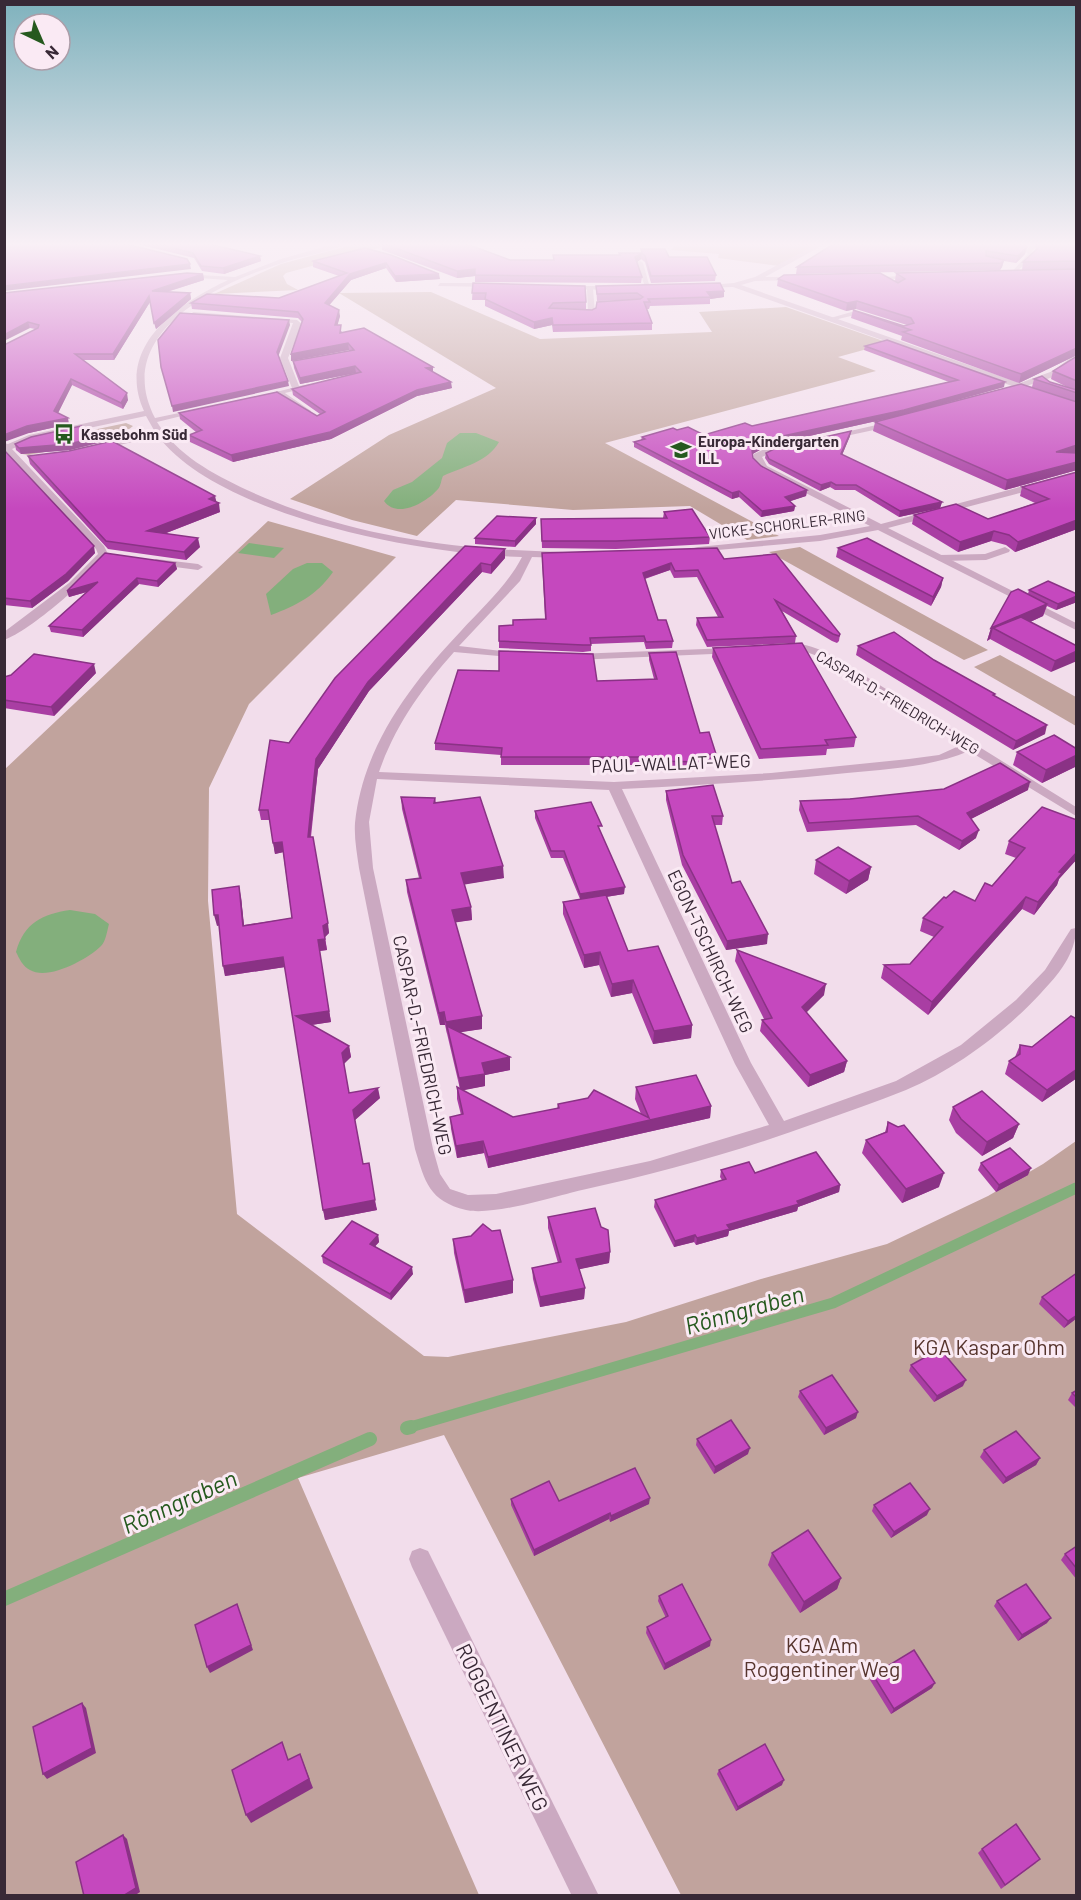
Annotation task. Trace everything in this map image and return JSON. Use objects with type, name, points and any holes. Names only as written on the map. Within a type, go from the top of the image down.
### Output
[{"type":"street","points":[[158,332],[142,359],[139,383],[149,417],[176,450],[199,467],[303,516],[404,541],[484,552],[579,555]]},
{"type":"street","points":[[294,332],[284,358],[296,389]]},
{"type":"street","points":[[863,332],[1025,388]]},
{"type":"street","points":[[999,393],[1025,388],[1077,358]]},
{"type":"street","points":[[285,365],[296,363]]},
{"type":"street","points":[[1042,379],[1051,387]]},
{"type":"street","points":[[246,401],[316,385]]},
{"type":"street","points":[[279,393],[311,414]]},
{"type":"street","points":[[9,452],[28,438],[212,408]]},
{"type":"street","points":[[826,438],[907,420]]},
{"type":"street","points":[[85,450],[160,433]]},
{"type":"street","points":[[805,442],[764,452],[757,456],[758,462],[879,527],[1074,623]]},
{"type":"street","points":[[9,452],[34,460]]},
{"type":"street","points":[[4,637],[19,629],[108,555],[9,452]]},
{"type":"street","name":"VICKE-SCHORLER-RING","points":[[689,551],[820,538],[879,527],[1077,475]]},
{"type":"street","points":[[940,558],[986,557],[1005,550]]},
{"type":"street","name":"CASPAR-D.-FRIEDRICH-WEG","points":[[528,555],[516,579],[402,708],[386,735],[371,775],[362,824],[366,868],[424,1149],[432,1176],[444,1194],[468,1203],[496,1202],[650,1168],[780,1129],[902,1085],[968,1049],[1022,1004],[1050,974],[1077,933]]},
{"type":"street","points":[[145,560],[198,567]]},
{"type":"street","name":"CASPAR-D.-FRIEDRICH-WEG","points":[[768,649],[802,646],[814,650],[1077,812]]},
{"type":"street","points":[[453,649],[534,657]]},
{"type":"street","points":[[567,657],[745,650]]},
{"type":"street","name":"PAUL-WALLAT-WEG","points":[[371,775],[614,786],[771,777],[909,763],[942,758],[970,746]]},
{"type":"street","name":"EGON-TSCHIRCH-WEG","points":[[614,786],[743,1064],[780,1129]]},
{"type":"street","name":"ROGGENTINER WEG","points":[[420,1559],[586,1896]]},
{"type":"green space","points":[[403,332],[523,332],[540,339],[712,332],[857,332],[889,343],[838,357],[876,371],[605,443],[779,536],[747,540],[690,506],[573,510],[456,500],[417,536],[352,520],[290,499],[389,435],[496,388]]},
{"type":"green space","points":[[126,423],[133,426],[114,436],[84,444],[29,455],[22,454],[19,449],[36,442]]},
{"type":"green space","points":[[268,521],[396,557],[249,704],[209,788],[208,901],[237,1214],[424,1356],[448,1357],[626,1322],[761,1279],[887,1244],[988,1196],[1043,1164],[1076,1141],[1076,1895],[681,1895],[444,1435],[298,1478],[479,1895],[5,1895],[4,770]]},
{"type":"green space","points":[[800,547],[988,650],[964,660],[769,552]]},
{"type":"green space","points":[[1000,655],[1076,697],[1076,726],[974,667]]},
{"type":"shaded area","points":[[460,433],[476,433],[499,442],[481,459],[443,476],[438,489],[419,504],[396,509],[384,501],[393,490],[412,482],[442,458],[447,443]]},
{"type":"shaded area","points":[[249,543],[284,548],[274,558],[238,553]]},
{"type":"shaded area","points":[[307,563],[322,563],[333,572],[305,599],[271,615],[266,594],[293,569]]},
{"type":"shaded area","points":[[70,910],[95,914],[109,924],[103,944],[87,957],[57,971],[38,973],[28,969],[16,952],[24,934],[29,927],[43,917]]},
{"type":"building","points":[[31,332],[127,332],[113,354],[75,354],[127,393],[121,403],[71,379],[54,411],[68,418],[27,426],[4,435],[4,345]]},
{"type":"building","points":[[165,332],[285,332],[277,352],[288,381],[172,406],[161,367],[158,340]]},
{"type":"building","points":[[299,332],[370,332],[433,367],[426,368],[451,382],[417,390],[330,432],[231,455],[189,435],[202,430],[179,413],[277,392],[317,416],[325,412],[292,389],[361,372],[355,366],[300,378],[293,361],[354,350],[348,343],[291,354]]},
{"type":"building","points":[[903,332],[1077,332],[1077,348],[1021,374]]},
{"type":"building","points":[[887,340],[1005,382],[904,410],[769,439],[752,450],[753,458],[761,466],[807,490],[785,497],[795,506],[762,511],[739,491],[732,493],[634,442],[645,439],[642,437],[673,428],[677,430],[688,427],[704,435],[745,423],[752,426],[958,380],[865,346]]},
{"type":"building","points":[[1077,356],[1077,381],[1053,371]]},
{"type":"building","points":[[1042,376],[1050,382],[1077,390],[1077,393],[1034,379]]},
{"type":"building","points":[[1021,384],[1077,402],[1077,445],[1056,452],[1077,453],[1077,462],[1007,480],[875,422]]},
{"type":"building","points":[[81,426],[101,437],[68,444],[19,448],[15,444],[31,437]]},
{"type":"building","points":[[851,431],[841,454],[942,502],[900,511],[856,485],[836,485],[831,482],[821,485],[769,459],[766,453],[776,448]]},
{"type":"building","points":[[112,441],[215,496],[209,499],[219,503],[147,531],[198,538],[184,552],[106,541],[28,456],[69,451]]},
{"type":"building","points":[[4,450],[94,546],[66,574],[30,601],[4,598]]},
{"type":"building","points":[[1077,472],[1077,520],[1018,542],[1009,535],[994,531],[960,542],[914,515],[956,504],[988,519],[1049,499],[1022,487]]},
{"type":"building","points":[[692,509],[710,537],[542,541],[541,519],[667,518],[664,512]]},
{"type":"building","points":[[497,516],[536,518],[515,541],[475,538]]},
{"type":"building","points":[[867,538],[943,578],[933,597],[838,548]]},
{"type":"building","points":[[465,546],[505,549],[491,565],[481,563],[368,682],[316,759],[308,837],[313,837],[328,923],[323,926],[325,939],[318,940],[329,1011],[296,1016],[349,1046],[342,1053],[349,1093],[378,1088],[353,1110],[363,1164],[369,1163],[375,1200],[323,1210],[283,957],[223,966],[218,915],[214,915],[212,890],[239,886],[243,926],[292,918],[282,842],[273,843],[268,810],[259,810],[270,740],[289,743],[335,678]]},
{"type":"building","points":[[717,548],[724,559],[776,554],[840,634],[839,636],[775,600],[796,636],[707,640],[697,618],[723,617],[698,570],[675,571],[671,563],[643,573],[658,620],[666,620],[673,641],[646,642],[644,636],[590,638],[591,645],[499,641],[499,626],[513,625],[513,620],[546,619],[542,553]]},
{"type":"building","points":[[105,553],[175,563],[157,581],[137,578],[82,630],[49,626],[98,582],[67,591]]},
{"type":"building","points":[[1048,581],[1077,596],[1058,604],[1029,590]]},
{"type":"building","points":[[1018,589],[1047,604],[991,628],[1011,592]]},
{"type":"building","points":[[1021,617],[1077,646],[1077,651],[1055,661],[993,628]]},
{"type":"building","points":[[894,632],[934,660],[1047,725],[1016,741],[858,646]]},
{"type":"building","points":[[802,643],[856,737],[825,740],[828,745],[761,749],[713,648]]},
{"type":"building","points":[[499,651],[593,654],[597,681],[657,679],[649,653],[676,652],[700,733],[709,732],[716,754],[703,755],[706,762],[654,761],[653,757],[501,757],[502,748],[435,743],[458,670],[499,671]]},
{"type":"building","points":[[34,654],[94,664],[51,707],[4,700],[4,677],[11,675]]},
{"type":"building","points":[[1054,735],[1077,749],[1077,755],[1046,770],[1017,752]]},
{"type":"building","points":[[1000,763],[1030,782],[967,813],[979,830],[962,841],[918,816],[809,823],[800,801],[850,799],[944,789]]},
{"type":"building","points":[[713,785],[723,816],[712,816],[732,883],[740,881],[768,934],[727,941],[683,855],[666,791]]},
{"type":"building","points":[[401,797],[435,798],[434,803],[480,797],[503,866],[461,873],[471,907],[452,910],[482,1016],[446,1022],[444,1012],[439,1013],[406,880],[421,878]]},
{"type":"building","points":[[591,802],[602,826],[598,826],[625,887],[580,894],[564,851],[551,851],[535,811]]},
{"type":"building","points":[[1042,807],[1077,820],[1077,852],[1059,872],[1062,873],[1038,902],[1026,897],[932,1002],[884,965],[910,964],[943,927],[923,918],[944,897],[946,898],[954,891],[975,901],[985,883],[992,886],[1025,848],[1009,841]]},
{"type":"building","points":[[838,847],[871,867],[849,881],[816,860]]},
{"type":"building","points":[[606,895],[628,951],[658,946],[692,1025],[654,1031],[633,980],[612,984],[600,952],[584,955],[563,902]]},
{"type":"building","points":[[737,950],[826,984],[802,1007],[847,1061],[810,1075],[762,1020],[772,1018]]},
{"type":"building","points":[[1071,1016],[1077,1019],[1077,1069],[1047,1090],[1009,1061],[1020,1054],[1020,1045],[1032,1047]]},
{"type":"building","points":[[447,1026],[510,1057],[482,1063],[485,1074],[459,1078]]},
{"type":"building","points":[[696,1075],[711,1106],[488,1157],[483,1141],[456,1146],[450,1117],[463,1114],[457,1087],[513,1117],[559,1108],[558,1104],[588,1098],[594,1090],[649,1118],[636,1087]]},
{"type":"building","points":[[982,1091],[1019,1124],[987,1142],[961,1119],[953,1107]]},
{"type":"building","points":[[888,1122],[898,1127],[904,1125],[944,1173],[906,1189],[866,1140],[887,1132]]},
{"type":"building","points":[[1010,1148],[1031,1168],[999,1185],[981,1163]]},
{"type":"building","points":[[816,1152],[840,1185],[797,1201],[799,1204],[727,1225],[730,1229],[675,1241],[655,1200],[726,1179],[721,1170],[749,1162],[755,1173]]},
{"type":"building","points":[[595,1208],[601,1227],[608,1230],[610,1252],[576,1259],[585,1288],[540,1297],[532,1268],[561,1262],[548,1217]]},
{"type":"building","points":[[352,1221],[378,1235],[370,1244],[412,1267],[390,1294],[322,1256]]},
{"type":"building","points":[[483,1224],[492,1231],[500,1230],[513,1280],[464,1290],[453,1239],[471,1236]]},
{"type":"building","points":[[1077,1273],[1077,1315],[1068,1321],[1042,1297]]},
{"type":"building","points":[[940,1349],[966,1380],[937,1396],[911,1365]]},
{"type":"building","points":[[832,1375],[858,1412],[826,1428],[800,1391]]},
{"type":"building","points":[[731,1420],[750,1448],[715,1467],[697,1439]]},
{"type":"building","points":[[1016,1431],[1040,1458],[1006,1478],[984,1450]]},
{"type":"building","points":[[635,1468],[650,1498],[611,1516],[610,1513],[534,1550],[511,1499],[549,1481],[559,1501]]},
{"type":"building","points":[[910,1483],[930,1509],[894,1532],[874,1505]]},
{"type":"building","points":[[808,1530],[841,1578],[804,1602],[772,1553]]},
{"type":"building","points":[[1077,1546],[1077,1569],[1065,1554]]},
{"type":"building","points":[[682,1584],[711,1640],[665,1664],[647,1627],[668,1616],[659,1596]]},
{"type":"building","points":[[1026,1584],[1051,1618],[1022,1635],[997,1601]]},
{"type":"building","points":[[237,1604],[251,1645],[207,1667],[195,1625]]},
{"type":"building","points":[[914,1650],[935,1683],[894,1709],[873,1675]]},
{"type":"building","points":[[82,1703],[92,1748],[43,1774],[33,1727]]},
{"type":"building","points":[[282,1742],[288,1760],[300,1754],[309,1779],[246,1815],[232,1770]]},
{"type":"building","points":[[765,1744],[784,1780],[738,1807],[719,1770]]},
{"type":"building","points":[[1016,1824],[1040,1859],[1005,1885],[982,1849]]},
{"type":"building","points":[[123,1835],[136,1888],[123,1896],[84,1896],[76,1862]]},
{"type":"waterway","name":"Rönngraben","points":[[411,1427],[407,1428],[833,1303],[1076,1188]]},
{"type":"waterway","name":"Rönngraben","points":[[4,1599],[370,1439]]},
{"type":"place","name":"Kassebohm Süd","points":[[64,434]]},
{"type":"place","name":"Europa-Kindergarten ILL","points":[[681,450]]},
{"type":"park label","name":"KGA Kaspar Ohm","points":[[989,1346]]},
{"type":"park label","name":"KGA Am Roggentiner Weg","points":[[822,1656]]}]
